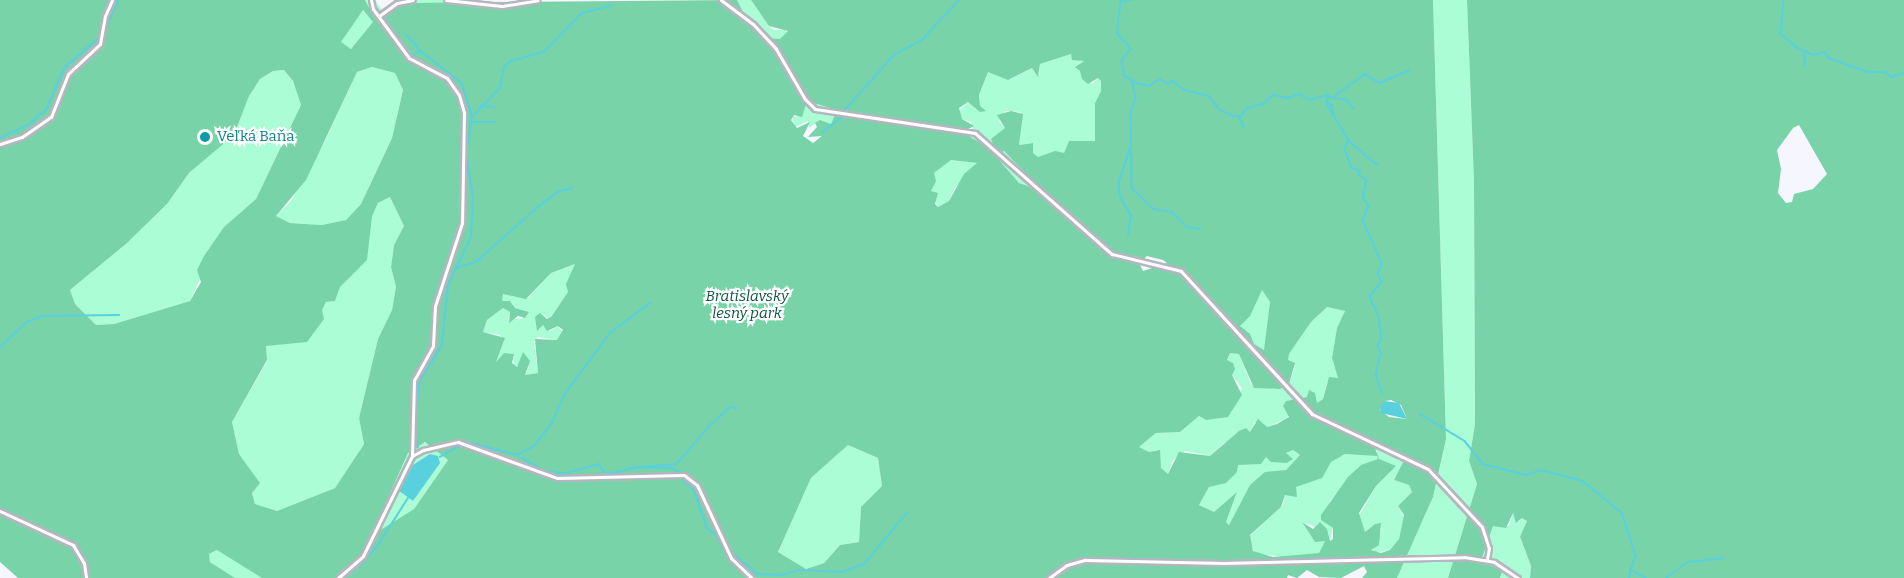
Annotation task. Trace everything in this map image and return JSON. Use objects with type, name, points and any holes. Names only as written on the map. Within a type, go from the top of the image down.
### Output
[{"type":"street","points":[[0,144],[22,137],[51,117],[68,74],[100,44],[112,0]]},
{"type":"street","points":[[338,578],[363,556],[412,456],[414,380],[433,346],[435,306],[462,224],[464,112],[459,94],[447,78],[409,58],[379,16],[371,0]]},
{"type":"street","points":[[379,16],[397,3],[412,0]]},
{"type":"street","points":[[446,0],[502,6],[538,0]]},
{"type":"street","points":[[721,0],[764,36],[815,109],[975,133],[1112,254],[1181,271],[1312,414],[1428,469],[1482,526],[1489,548],[1487,559]]},
{"type":"street","points":[[412,456],[428,448],[458,442],[557,478],[684,475],[697,484],[731,558],[752,578]]},
{"type":"street","points":[[0,511],[73,545],[81,555],[86,578]]},
{"type":"street","points":[[1049,578],[1076,562],[1096,559],[1208,563],[1487,559],[1518,578]]},
{"type":"green space","name":"Bratislavský lesný park","points":[[0,0],[365,0],[375,19],[383,24],[388,10],[409,3],[737,0],[746,18],[765,38],[780,39],[788,31],[769,26],[751,0],[1433,0],[1446,439],[1433,497],[1397,578],[1362,578],[1367,572],[1364,566],[1341,578],[1319,577],[1307,570],[1297,578],[1288,575],[1287,578],[262,578],[217,550],[209,554],[210,562],[235,578],[18,578],[0,562]],"holes":[[[363,10],[373,22],[351,49],[341,42]],[[1071,54],[1072,60],[1084,61],[1075,67],[1080,71],[1082,79],[1088,84],[1098,78],[1101,81],[1101,91],[1095,103],[1095,141],[1069,141],[1064,153],[1055,151],[1038,157],[1033,153],[1033,143],[1019,145],[1023,114],[1011,111],[997,115],[1005,128],[991,139],[996,152],[962,132],[974,126],[962,119],[959,108],[968,102],[980,112],[986,111],[980,106],[979,95],[988,72],[1008,80],[1032,68],[1038,77],[1040,64]],[[372,67],[395,73],[403,90],[392,138],[361,204],[346,220],[322,225],[290,223],[276,216],[306,180],[357,72]],[[284,70],[293,81],[301,105],[256,199],[224,227],[204,256],[197,270],[201,282],[190,301],[114,324],[96,325],[75,304],[70,290],[127,243],[167,204],[189,173],[234,135],[249,96],[260,79],[273,71]],[[807,101],[837,110],[831,124],[820,120],[815,123],[817,127],[808,137],[822,136],[813,143],[803,136],[810,122],[797,128],[791,120],[794,115],[802,117]],[[1004,151],[1038,186],[1037,189],[1019,183],[1000,161],[999,154]],[[951,160],[977,163],[964,174],[949,201],[938,207],[935,204],[938,193],[931,191],[936,181],[934,173]],[[390,197],[404,226],[394,245],[391,267],[396,287],[392,310],[378,339],[359,418],[364,444],[335,488],[277,511],[255,504],[252,493],[260,483],[239,454],[232,422],[267,360],[266,346],[307,342],[324,319],[322,310],[326,302],[335,301],[340,287],[367,260],[372,216],[378,203]],[[1147,256],[1167,263],[1143,271],[1139,263]],[[575,264],[566,284],[568,292],[551,317],[547,319],[540,313],[535,317],[537,331],[543,325],[547,331],[558,326],[563,330],[557,340],[535,339],[538,373],[525,375],[530,361],[523,352],[517,367],[512,363],[514,354],[504,353],[496,362],[505,338],[483,332],[487,320],[503,308],[510,312],[509,323],[518,316],[525,318],[529,312],[515,308],[510,301],[502,301],[503,294],[526,299],[551,273]],[[1262,290],[1270,302],[1264,350],[1254,344],[1250,334],[1240,326],[1250,316]],[[1327,307],[1345,311],[1337,328],[1332,358],[1338,378],[1329,377],[1323,399],[1317,403],[1315,393],[1309,390],[1307,397],[1286,401],[1283,406],[1289,417],[1267,427],[1258,419],[1250,432],[1246,428],[1239,431],[1210,456],[1179,452],[1168,474],[1161,468],[1160,450],[1149,452],[1139,447],[1156,433],[1180,432],[1199,416],[1206,420],[1228,417],[1242,395],[1232,375],[1235,369],[1233,363],[1227,360],[1230,353],[1239,354],[1254,388],[1280,389],[1289,384],[1295,363],[1288,360],[1289,354],[1311,322]],[[1391,400],[1401,405],[1407,419],[1389,417],[1380,410],[1385,401]],[[1357,436],[1405,458],[1394,480],[1409,485],[1412,492],[1398,506],[1404,515],[1399,539],[1390,550],[1381,553],[1371,550],[1379,545],[1381,523],[1375,524],[1365,532],[1359,513],[1376,486],[1396,466],[1379,459],[1375,448]],[[425,442],[448,460],[414,509],[371,536],[408,453]],[[848,445],[878,458],[882,486],[861,507],[859,542],[840,545],[824,563],[806,569],[778,552],[811,478]],[[1293,450],[1300,455],[1286,470],[1265,472],[1250,485],[1229,525],[1226,522],[1237,492],[1214,512],[1199,505],[1209,487],[1226,483],[1237,472],[1238,465],[1261,464],[1266,457],[1271,462],[1287,463],[1293,459],[1286,453]],[[1345,454],[1377,456],[1378,459],[1361,465],[1348,477],[1321,515],[1321,520],[1333,528],[1333,539],[1330,541],[1327,529],[1320,522],[1313,529],[1302,522],[1315,542],[1325,541],[1319,553],[1273,557],[1253,551],[1250,535],[1281,507],[1285,495],[1297,497],[1296,487],[1322,478],[1331,462]]]},
{"type":"green space","points":[[365,0],[375,0],[382,10],[402,0],[457,0],[460,3],[414,3],[384,17],[383,24],[375,19]]},
{"type":"green space","points":[[737,0],[751,0],[769,26],[774,30],[785,30],[788,34],[780,40],[765,38],[746,18]]},
{"type":"green space","points":[[1433,0],[1467,0],[1474,182],[1475,424],[1469,461],[1477,484],[1448,578],[1397,578],[1433,497],[1446,439]]},
{"type":"green space","points":[[1467,0],[1904,0],[1904,578],[1530,578],[1531,566],[1520,537],[1527,521],[1522,518],[1516,523],[1513,513],[1506,528],[1493,526],[1482,558],[1503,569],[1500,578],[1448,578],[1477,484],[1469,461],[1475,424],[1474,182]],"holes":[[[1799,125],[1827,174],[1813,189],[1794,194],[1792,202],[1786,203],[1778,193],[1781,169],[1777,150],[1793,128]]]},
{"type":"green space","points":[[362,10],[374,22],[351,49],[341,42]]},
{"type":"green space","points":[[1071,54],[1074,60],[1084,61],[1076,66],[1092,84],[1098,78],[1101,81],[1101,91],[1095,103],[1097,138],[1092,143],[1068,145],[1064,153],[1038,157],[1033,153],[1033,143],[1019,145],[1021,112],[1011,111],[1005,111],[999,121],[1005,128],[994,145],[996,152],[962,132],[973,130],[971,122],[962,119],[958,111],[969,102],[980,112],[979,95],[988,72],[1011,79],[1032,68],[1040,76],[1040,64]]},
{"type":"green space","points":[[372,67],[395,73],[403,90],[392,138],[361,204],[346,220],[322,225],[290,223],[276,216],[291,201],[324,143],[357,72]]},
{"type":"green space","points":[[284,70],[293,81],[301,105],[256,199],[224,227],[190,301],[114,324],[96,325],[75,304],[70,290],[127,243],[167,204],[189,173],[234,135],[249,96],[260,79],[273,71]]},
{"type":"green space","points":[[807,101],[837,109],[831,124],[820,120],[809,128],[808,121],[795,127],[792,116],[796,117]]},
{"type":"green space","points":[[1004,151],[1038,186],[1037,189],[1019,183],[1000,161],[999,154]]},
{"type":"green space","points":[[951,160],[977,163],[954,189],[949,201],[938,207],[931,191],[934,173]]},
{"type":"green space","points":[[390,197],[404,226],[394,245],[391,267],[396,287],[392,310],[378,339],[359,418],[364,444],[335,488],[277,511],[255,504],[252,493],[259,483],[239,454],[232,422],[267,361],[266,346],[321,310],[326,302],[335,301],[340,287],[366,260],[371,216],[378,203]]},
{"type":"green space","points":[[575,264],[578,265],[568,292],[549,319],[542,314],[539,330],[542,325],[550,331],[558,326],[563,333],[557,340],[538,337],[534,342],[538,373],[525,375],[529,367],[521,359],[520,365],[514,366],[513,354],[504,353],[496,362],[504,341],[500,335],[483,332],[487,320],[503,308],[510,312],[508,320],[523,318],[527,311],[515,308],[510,301],[502,301],[501,297],[507,292],[528,298],[551,273]]},
{"type":"green space","points":[[1262,290],[1270,302],[1265,350],[1253,344],[1240,326]]},
{"type":"green space","points":[[1327,307],[1345,311],[1337,329],[1332,358],[1338,377],[1327,382],[1323,399],[1317,403],[1307,397],[1286,401],[1290,414],[1286,419],[1267,427],[1255,422],[1250,432],[1224,443],[1210,456],[1185,451],[1173,460],[1168,474],[1161,468],[1157,450],[1149,452],[1139,447],[1156,433],[1180,432],[1199,416],[1206,420],[1232,412],[1242,388],[1232,375],[1233,363],[1227,361],[1230,352],[1239,354],[1251,384],[1257,388],[1280,389],[1289,384],[1295,367],[1287,360],[1289,354],[1311,322]]},
{"type":"green space","points":[[1357,436],[1405,457],[1394,480],[1409,485],[1412,492],[1398,506],[1404,518],[1399,539],[1390,550],[1372,553],[1382,527],[1372,526],[1365,532],[1359,516],[1376,486],[1396,466],[1381,461],[1358,467],[1330,501],[1324,520],[1333,528],[1330,541],[1328,532],[1302,522],[1313,539],[1325,541],[1319,553],[1282,557],[1255,553],[1248,538],[1283,505],[1285,495],[1302,483],[1319,479],[1331,462],[1344,454],[1377,455],[1377,451]]},
{"type":"green space","points":[[421,443],[428,443],[448,460],[414,509],[371,537],[408,453]]},
{"type":"green space","points":[[848,445],[878,458],[882,486],[861,507],[859,542],[840,545],[824,563],[806,569],[778,552],[811,478]]},
{"type":"green space","points":[[1293,450],[1300,455],[1286,470],[1248,489],[1229,525],[1226,522],[1237,493],[1214,512],[1199,505],[1209,487],[1228,481],[1238,465],[1266,457],[1287,463],[1292,460],[1286,453]]},
{"type":"green space","points":[[1513,513],[1518,522],[1522,518],[1527,521],[1520,538],[1531,566],[1530,578],[1500,578],[1503,572],[1482,558],[1493,526],[1509,526]]},
{"type":"green space","points":[[217,550],[262,578],[235,578],[210,562],[209,554]]},
{"type":"water","points":[[1385,401],[1399,403],[1407,419],[1381,413],[1380,407]]},
{"type":"water","points":[[430,454],[438,456],[440,463],[413,501],[398,490],[413,465]]},
{"type":"waterway","points":[[103,34],[118,0]]},
{"type":"waterway","points":[[843,112],[895,54],[922,40],[959,0]]},
{"type":"waterway","points":[[1133,0],[1121,2],[1118,34],[1131,49],[1122,61],[1125,76],[1137,83],[1149,86],[1160,79],[1168,84],[1173,81],[1185,90],[1209,96],[1219,109],[1233,116],[1241,116],[1247,108],[1263,104],[1273,95],[1288,98],[1300,94],[1310,100],[1328,95],[1327,104],[1349,140],[1345,149],[1352,168],[1360,170],[1359,175],[1367,180],[1363,197],[1369,206],[1363,220],[1382,263],[1378,274],[1382,282],[1370,297],[1379,316],[1382,339],[1378,345],[1381,353],[1376,374],[1382,393]]},
{"type":"waterway","points":[[1784,0],[1781,34],[1798,48],[1813,55],[1825,52],[1829,58],[1868,72],[1885,72],[1892,77],[1904,73]]},
{"type":"waterway","points":[[418,448],[415,428],[419,382],[442,345],[448,285],[471,237],[473,197],[466,154],[472,117],[500,88],[504,67],[511,61],[545,51],[582,13],[611,6]]},
{"type":"waterway","points":[[406,34],[421,51],[462,83],[472,116]]},
{"type":"waterway","points":[[0,138],[28,125],[46,110],[65,67],[100,37]]},
{"type":"waterway","points":[[412,55],[421,51]]},
{"type":"waterway","points":[[1805,52],[1805,66]]},
{"type":"waterway","points":[[1334,96],[1365,74],[1380,83],[1409,70]]},
{"type":"waterway","points":[[1132,80],[1136,97],[1131,115],[1132,188],[1154,209],[1172,212],[1187,227],[1200,229]]},
{"type":"waterway","points":[[1329,97],[1347,100],[1353,108]]},
{"type":"waterway","points":[[1327,102],[1332,105],[1334,114]]},
{"type":"waterway","points":[[481,105],[494,107]]},
{"type":"waterway","points":[[822,132],[843,116]]},
{"type":"waterway","points":[[1240,118],[1244,127]]},
{"type":"waterway","points":[[473,122],[495,122]]},
{"type":"waterway","points":[[1349,141],[1378,165]]},
{"type":"waterway","points":[[1128,235],[1131,216],[1120,197],[1118,185],[1130,148]]},
{"type":"waterway","points":[[456,268],[476,262],[538,207],[558,192],[572,188]]},
{"type":"waterway","points":[[517,455],[534,446],[552,423],[564,395],[610,333],[650,303]]},
{"type":"waterway","points":[[0,347],[27,322],[43,316],[119,315]]},
{"type":"waterway","points":[[630,468],[677,464],[710,425],[731,407],[737,408]]},
{"type":"waterway","points":[[1420,414],[1465,441],[1483,464],[1526,475],[1541,470],[1583,481],[1622,513],[1636,556],[1631,570],[1646,578]]},
{"type":"waterway","points":[[471,443],[518,455]]},
{"type":"waterway","points":[[440,457],[457,447],[468,447]]},
{"type":"waterway","points":[[522,458],[543,470],[564,474],[599,464],[604,472],[613,473],[638,467],[671,468],[680,472]]},
{"type":"waterway","points":[[679,477],[694,489],[707,528],[717,535],[724,551]]},
{"type":"waterway","points":[[341,578],[363,563],[378,545],[408,498]]},
{"type":"waterway","points":[[731,551],[757,574],[782,575],[799,570],[842,572],[864,564],[907,513]]},
{"type":"waterway","points":[[1666,578],[1688,562],[1724,558]]},
{"type":"waterway","points":[[1629,578],[1631,570]]},
{"type":"place","name":"Veľká Baňa","points":[[205,137]]}]
